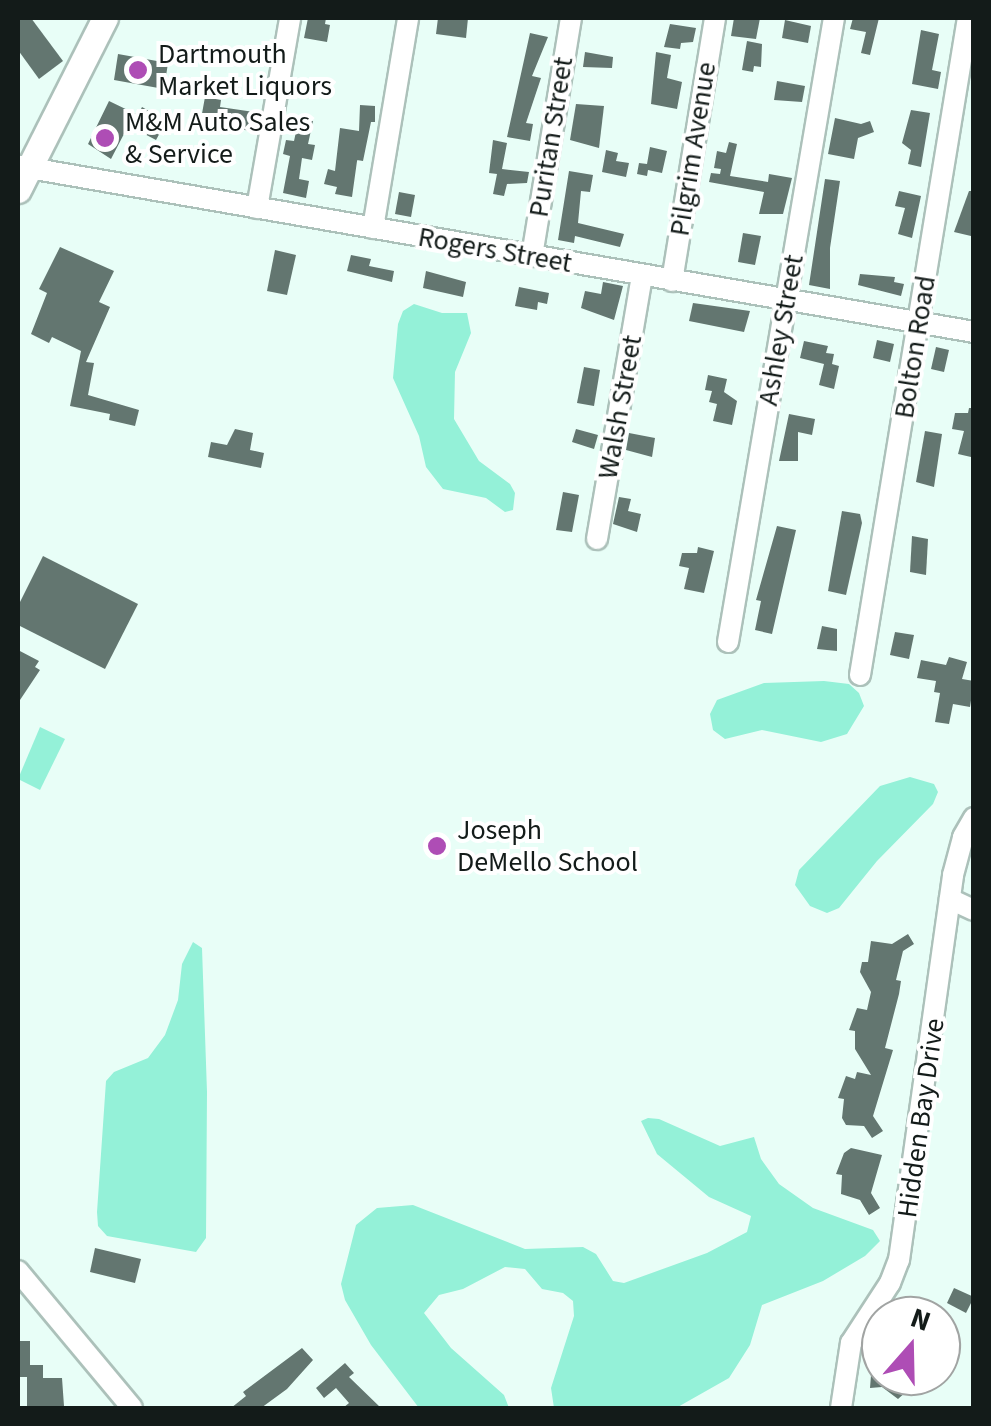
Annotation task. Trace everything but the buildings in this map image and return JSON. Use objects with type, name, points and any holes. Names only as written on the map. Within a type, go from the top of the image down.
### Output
[{"type":"main road","points":[[21,175],[97,21]]},
{"type":"street","points":[[257,208],[290,18]]},
{"type":"street","points":[[374,228],[408,18]]},
{"type":"street","name":"Puritan Street","points":[[532,256],[571,18]]},
{"type":"street","name":"Pilgrim Avenue","points":[[672,280],[714,18]]},
{"type":"street","name":"Ashley Street","points":[[728,642],[834,18]]},
{"type":"street","name":"Bolton Road","points":[[860,676],[968,18]]},
{"type":"street","name":"Rogers Street","points":[[21,175],[257,208],[974,332]]},
{"type":"street","name":"Walsh Street","points":[[597,538],[642,276]]},
{"type":"street","name":"Hidden Bay Drive","points":[[841,1408],[851,1343],[890,1283],[899,1260],[950,899],[960,845],[974,818]]},
{"type":"street","points":[[950,899],[974,910]]},
{"type":"street","points":[[21,1282],[132,1408]]},
{"type":"green space","points":[[414,304],[442,313],[467,313],[471,333],[455,372],[454,419],[479,461],[510,484],[515,493],[513,510],[505,512],[486,498],[443,489],[426,467],[419,436],[393,378],[398,324],[403,311]]},
{"type":"green space","points":[[764,683],[849,684],[859,693],[864,706],[847,734],[821,742],[762,730],[725,739],[713,730],[710,714],[717,700]]},
{"type":"green space","points":[[40,727],[65,739],[40,790],[18,779]]},
{"type":"green space","points":[[910,777],[934,784],[938,792],[933,804],[877,861],[839,908],[827,913],[810,906],[795,885],[799,870],[880,786]]},
{"type":"green space","points":[[193,942],[202,948],[207,1092],[206,1238],[196,1252],[107,1236],[98,1226],[97,1212],[106,1081],[114,1072],[148,1058],[165,1035],[178,1000],[182,964]]},
{"type":"green space","points":[[659,1119],[720,1146],[754,1137],[761,1159],[779,1184],[813,1208],[873,1230],[880,1241],[865,1256],[823,1281],[762,1305],[750,1345],[729,1378],[676,1408],[554,1408],[551,1388],[574,1316],[573,1301],[563,1293],[542,1289],[525,1269],[505,1267],[463,1289],[439,1295],[424,1313],[451,1348],[504,1395],[509,1408],[419,1408],[371,1345],[345,1300],[341,1284],[356,1225],[377,1208],[413,1205],[525,1249],[583,1247],[596,1254],[613,1281],[624,1283],[707,1253],[747,1232],[751,1216],[709,1197],[657,1154],[641,1121]]},
{"type":"place","name":"Dartmouth Market Liquors","points":[[138,70]]},
{"type":"place","name":"M&M Auto Sales & Service","points":[[105,138]]},
{"type":"place","name":"Joseph DeMello School","points":[[437,846]]}]
